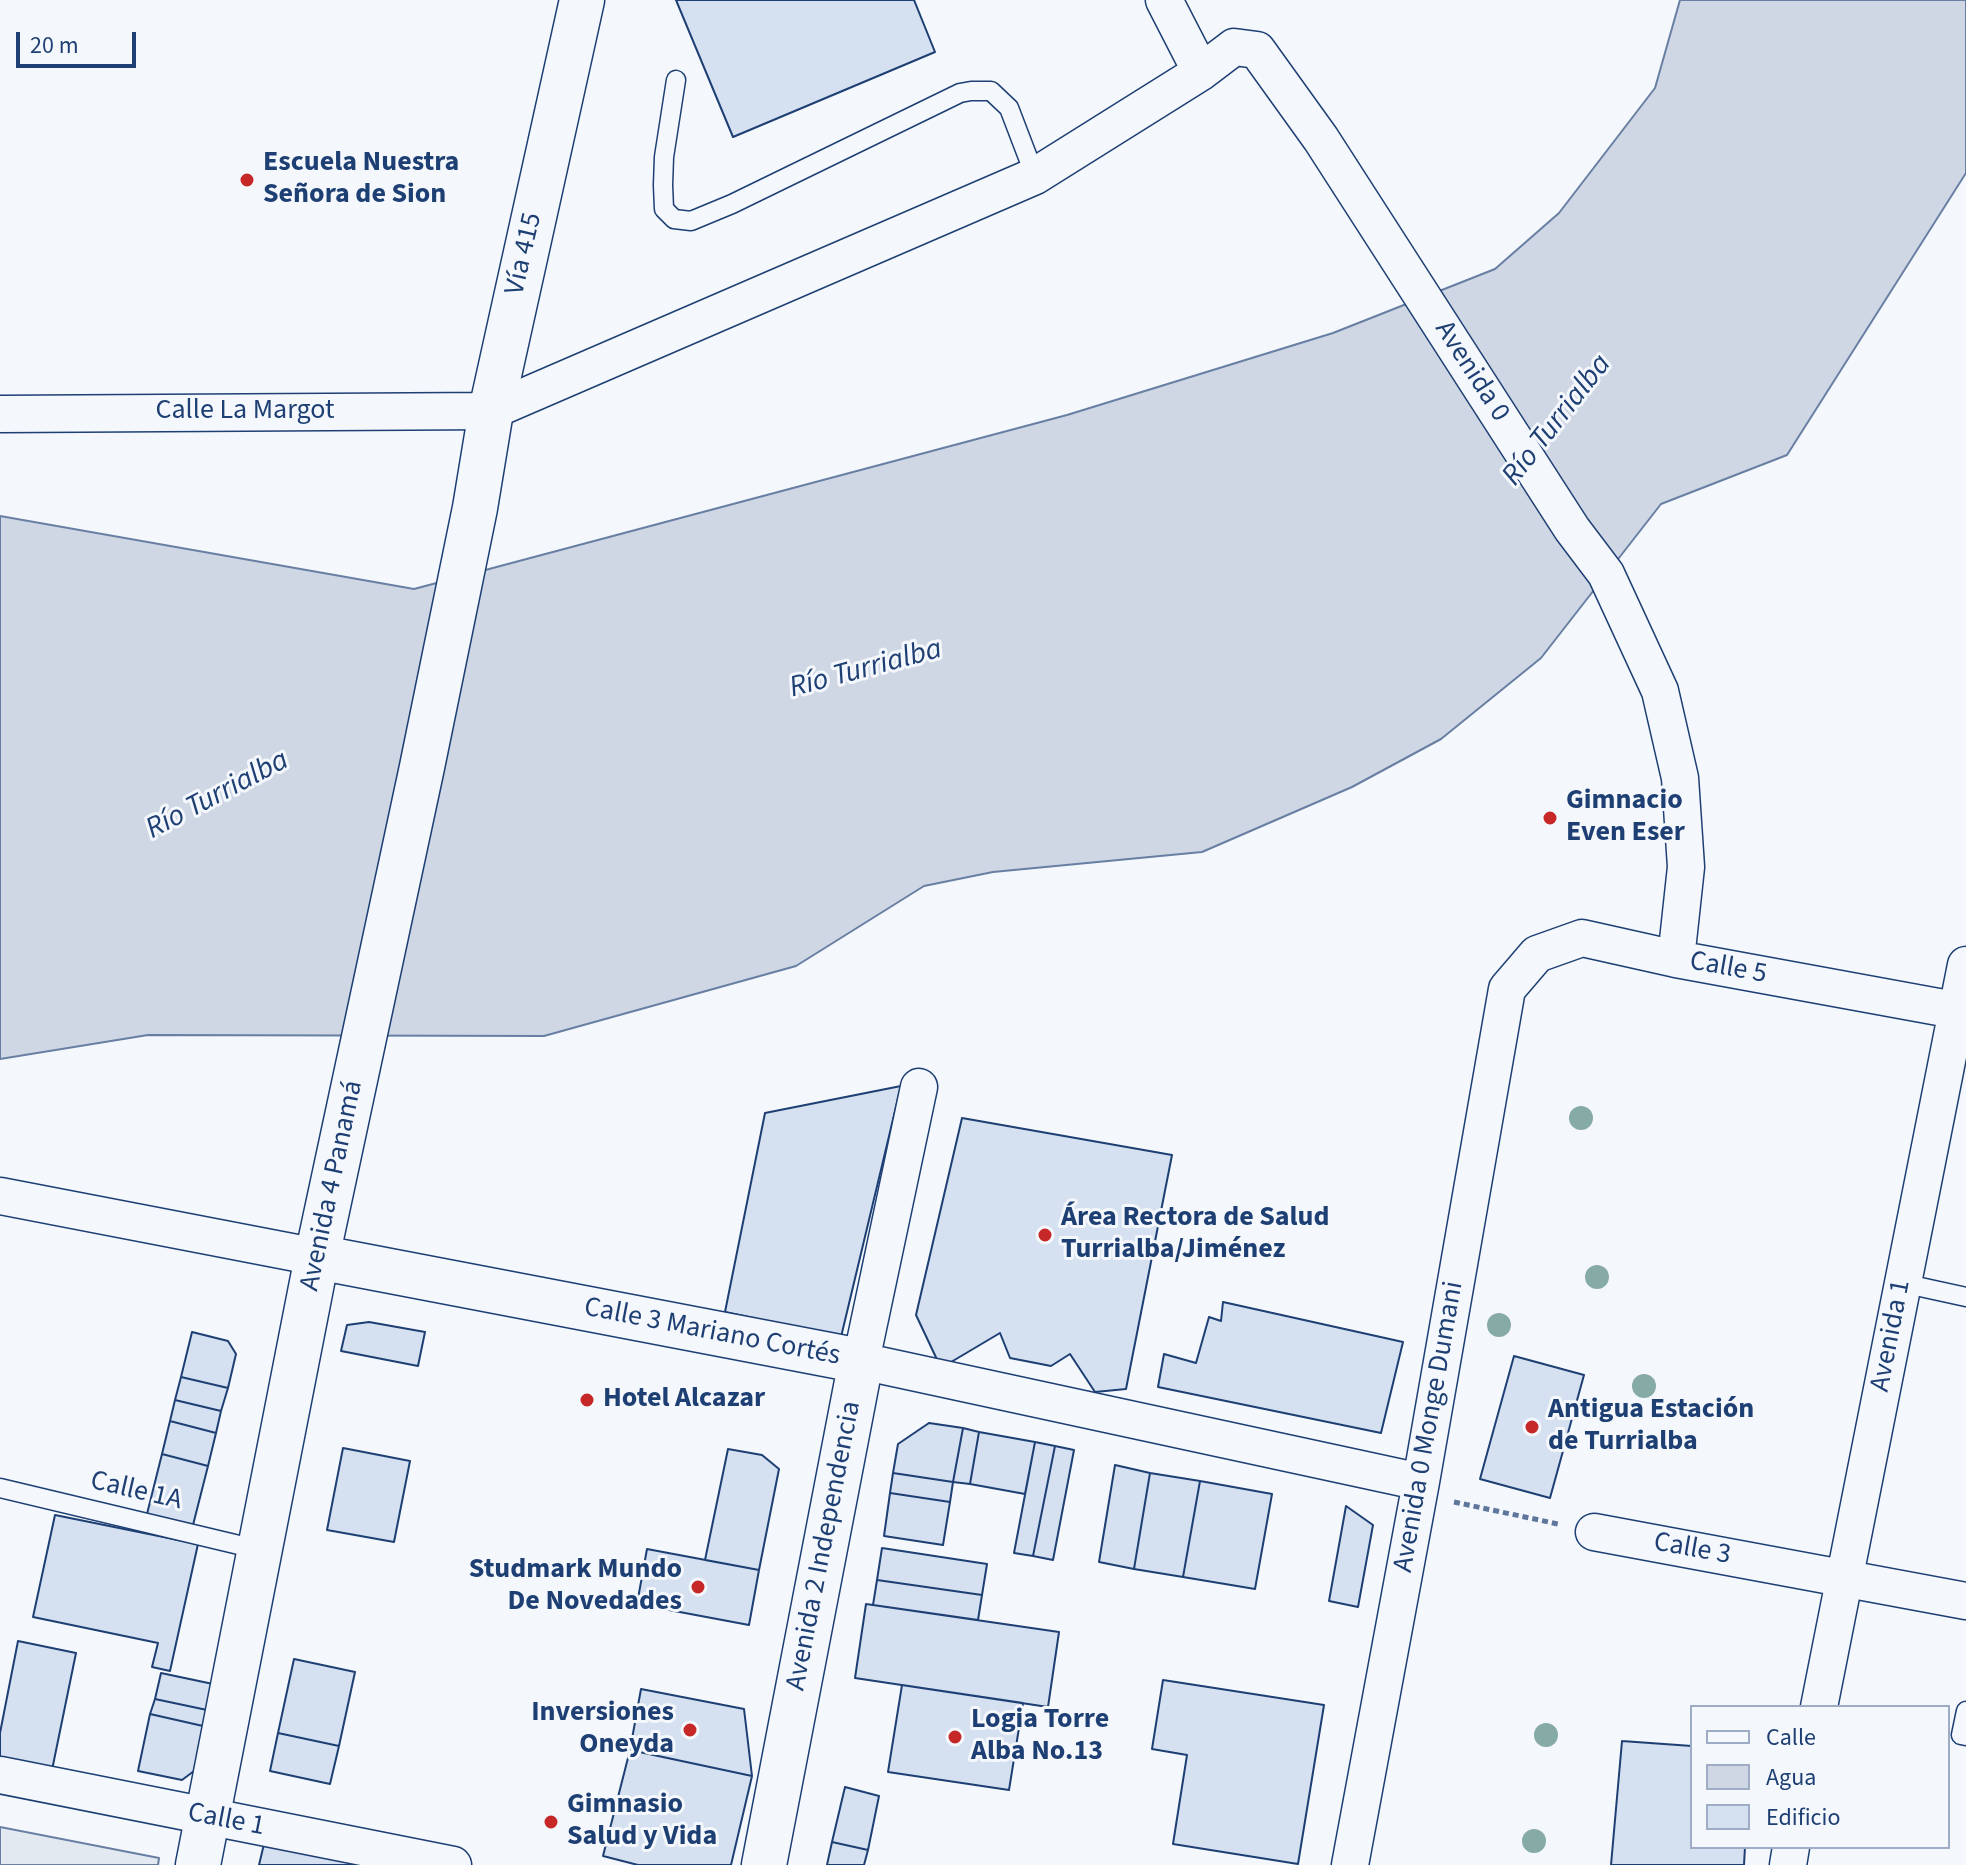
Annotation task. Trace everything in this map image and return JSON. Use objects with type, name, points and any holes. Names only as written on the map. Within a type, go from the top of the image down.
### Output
[{"type":"street","name":"Vía 415","points":[[475,508],[491,411],[582,0]]},
{"type":"street","points":[[1164,0],[1201,72]]},
{"type":"street","name":"Avenida 0","points":[[491,411],[1035,176],[1201,72],[1234,47],[1257,50],[1321,139],[1572,529],[1606,574],[1660,691],[1680,778],[1686,867],[1676,959]]},
{"type":"street","name":"Calle La Margot","points":[[0,414],[491,411]]},
{"type":"street","name":"Avenida 4 Panamá","points":[[198,1865],[317,1257],[475,508]]},
{"type":"street","name":"Calle 5","points":[[1507,989],[1537,954],[1582,938],[1676,959],[1962,1011]]},
{"type":"street","name":"Avenida 1","points":[[1819,1705],[1902,1283],[1962,1011],[1966,965]]},
{"type":"street","name":"Avenida 0 Monge Dumani","points":[[1350,1865],[1507,989]]},
{"type":"street","name":"Avenida 2 Independencia","points":[[764,1865],[861,1361],[919,1087]]},
{"type":"street","name":"Calle 3 Mariano Cortés","points":[[0,1196],[861,1361],[1420,1488]]},
{"type":"street","name":"Calle 3","points":[[1594,1532],[1966,1601]]},
{"type":"street","name":"Calle 1","points":[[0,1775],[453,1865]]},
{"type":"lane","points":[[676,80],[664,157],[663,197],[667,214],[682,221],[691,221],[732,204],[960,93],[971,91],[991,91],[1009,108],[1035,176]]},
{"type":"lane","points":[[1902,1283],[1966,1297]]},
{"type":"lane","name":"Calle 1A","points":[[0,1488],[260,1550]]},
{"type":"lane","points":[[1966,1711],[1961,1735],[1966,1736]]},
{"type":"path","points":[[1420,1488],[1594,1532]]},
{"type":"shaded area","points":[[0,1827],[159,1858],[158,1865],[0,1865]]},
{"type":"water","name":"Río Turrialba","points":[[1680,0],[1966,0],[1966,173],[1787,455],[1661,504],[1541,658],[1441,739],[1352,787],[1202,852],[993,872],[924,886],[796,966],[544,1036],[148,1035],[0,1059],[0,516],[414,589],[1067,415],[1333,333],[1495,269],[1559,213],[1655,88]]},
{"type":"building","points":[[676,0],[914,0],[935,52],[733,137]]},
{"type":"building","points":[[901,1086],[841,1337],[725,1312],[765,1113]]},
{"type":"building","name":"Área Rectora de Salud Turrialba/Jiménez","points":[[962,1118],[1172,1155],[1126,1389],[1095,1392],[1070,1354],[1051,1366],[1010,1358],[1000,1333],[941,1368],[916,1315]]},
{"type":"building","points":[[1223,1302],[1403,1342],[1381,1433],[1158,1387],[1164,1354],[1196,1363],[1209,1317],[1221,1321]]},
{"type":"building","points":[[369,1322],[425,1332],[418,1366],[341,1351],[347,1325]]},
{"type":"building","points":[[192,1332],[228,1341],[236,1354],[228,1388],[181,1377]]},
{"type":"building","name":"Antigua Estación de Turrialba","points":[[1514,1356],[1584,1375],[1550,1498],[1480,1479]]},
{"type":"building","points":[[181,1377],[228,1388],[221,1411],[175,1400]]},
{"type":"building","points":[[175,1400],[221,1411],[216,1433],[170,1421]]},
{"type":"building","points":[[170,1421],[216,1433],[208,1466],[162,1454]]},
{"type":"building","points":[[929,1423],[963,1428],[953,1482],[893,1473],[898,1444]]},
{"type":"building","points":[[963,1428],[979,1432],[970,1484],[953,1482]]},
{"type":"building","points":[[979,1432],[1035,1442],[1025,1494],[970,1484]]},
{"type":"building","points":[[1035,1442],[1055,1446],[1033,1556],[1014,1553]]},
{"type":"building","points":[[1055,1446],[1074,1450],[1053,1560],[1033,1556]]},
{"type":"building","name":"Studmark Mundo De Novedades","points":[[343,1448],[410,1461],[394,1542],[327,1530]]},
{"type":"building","points":[[728,1449],[762,1455],[779,1469],[759,1570],[705,1560]]},
{"type":"building","points":[[162,1454],[208,1466],[193,1525],[147,1514]]},
{"type":"building","points":[[1115,1465],[1150,1473],[1134,1569],[1099,1562]]},
{"type":"building","points":[[893,1473],[953,1482],[950,1502],[890,1493]]},
{"type":"building","points":[[1150,1473],[1200,1481],[1183,1577],[1134,1569]]},
{"type":"building","points":[[1200,1481],[1272,1494],[1255,1589],[1183,1577]]},
{"type":"building","points":[[890,1493],[950,1502],[943,1545],[884,1536]]},
{"type":"building","points":[[1346,1506],[1373,1525],[1358,1607],[1329,1601]]},
{"type":"building","points":[[55,1515],[198,1544],[170,1671],[152,1667],[158,1643],[33,1617]]},
{"type":"building","points":[[882,1548],[987,1564],[982,1595],[877,1580]]},
{"type":"building","name":"Studmark Mundo De Novedades","points":[[647,1549],[759,1570],[749,1625],[637,1604]]},
{"type":"building","points":[[877,1580],[982,1595],[978,1620],[873,1605]]},
{"type":"building","points":[[866,1604],[1059,1632],[1048,1707],[855,1678]]},
{"type":"building","points":[[18,1641],[76,1653],[52,1770],[0,1759],[0,1733]]},
{"type":"building","points":[[294,1659],[355,1672],[339,1746],[278,1733]]},
{"type":"building","points":[[161,1673],[213,1684],[207,1710],[155,1699]]},
{"type":"building","points":[[1163,1680],[1324,1705],[1298,1864],[1173,1844],[1187,1755],[1152,1749]]},
{"type":"building","name":"Logia Torre Alba No.13","points":[[902,1685],[1023,1703],[1009,1790],[888,1772]]},
{"type":"building","name":"Inversiones Oneyda","points":[[641,1689],[744,1709],[752,1776],[630,1750]]},
{"type":"building","points":[[155,1699],[207,1710],[203,1726],[150,1714]]},
{"type":"building","points":[[150,1714],[203,1726],[194,1771],[182,1780],[138,1771]]},
{"type":"building","points":[[278,1733],[339,1746],[330,1784],[270,1771]]},
{"type":"building","points":[[1622,1741],[1690,1746],[1690,1849],[1745,1849],[1744,1865],[1611,1865]]},
{"type":"building","points":[[630,1750],[752,1776],[731,1865],[638,1865],[603,1856]]},
{"type":"building","points":[[845,1787],[879,1796],[868,1850],[832,1842]]},
{"type":"building","points":[[832,1842],[868,1850],[864,1865],[827,1865]]},
{"type":"building","points":[[264,1844],[369,1865],[259,1865]]},
{"type":"place","name":"Escuela Nuestra Señora de Sion","points":[[247,180]]},
{"type":"place","name":"Gimnacio Even Eser","points":[[1550,818]]},
{"type":"place","name":"Área Rectora de Salud Turrialba/Jiménez","points":[[1045,1235]]},
{"type":"place","name":"Hotel Alcazar","points":[[587,1400]]},
{"type":"place","name":"Antigua Estación de Turrialba","points":[[1532,1427]]},
{"type":"place","name":"Studmark Mundo De Novedades","points":[[698,1587]]},
{"type":"place","name":"Inversiones Oneyda","points":[[690,1730]]},
{"type":"place","name":"Logia Torre Alba No.13","points":[[955,1737]]},
{"type":"place","name":"Gimnasio Salud y Vida","points":[[551,1822]]}]
